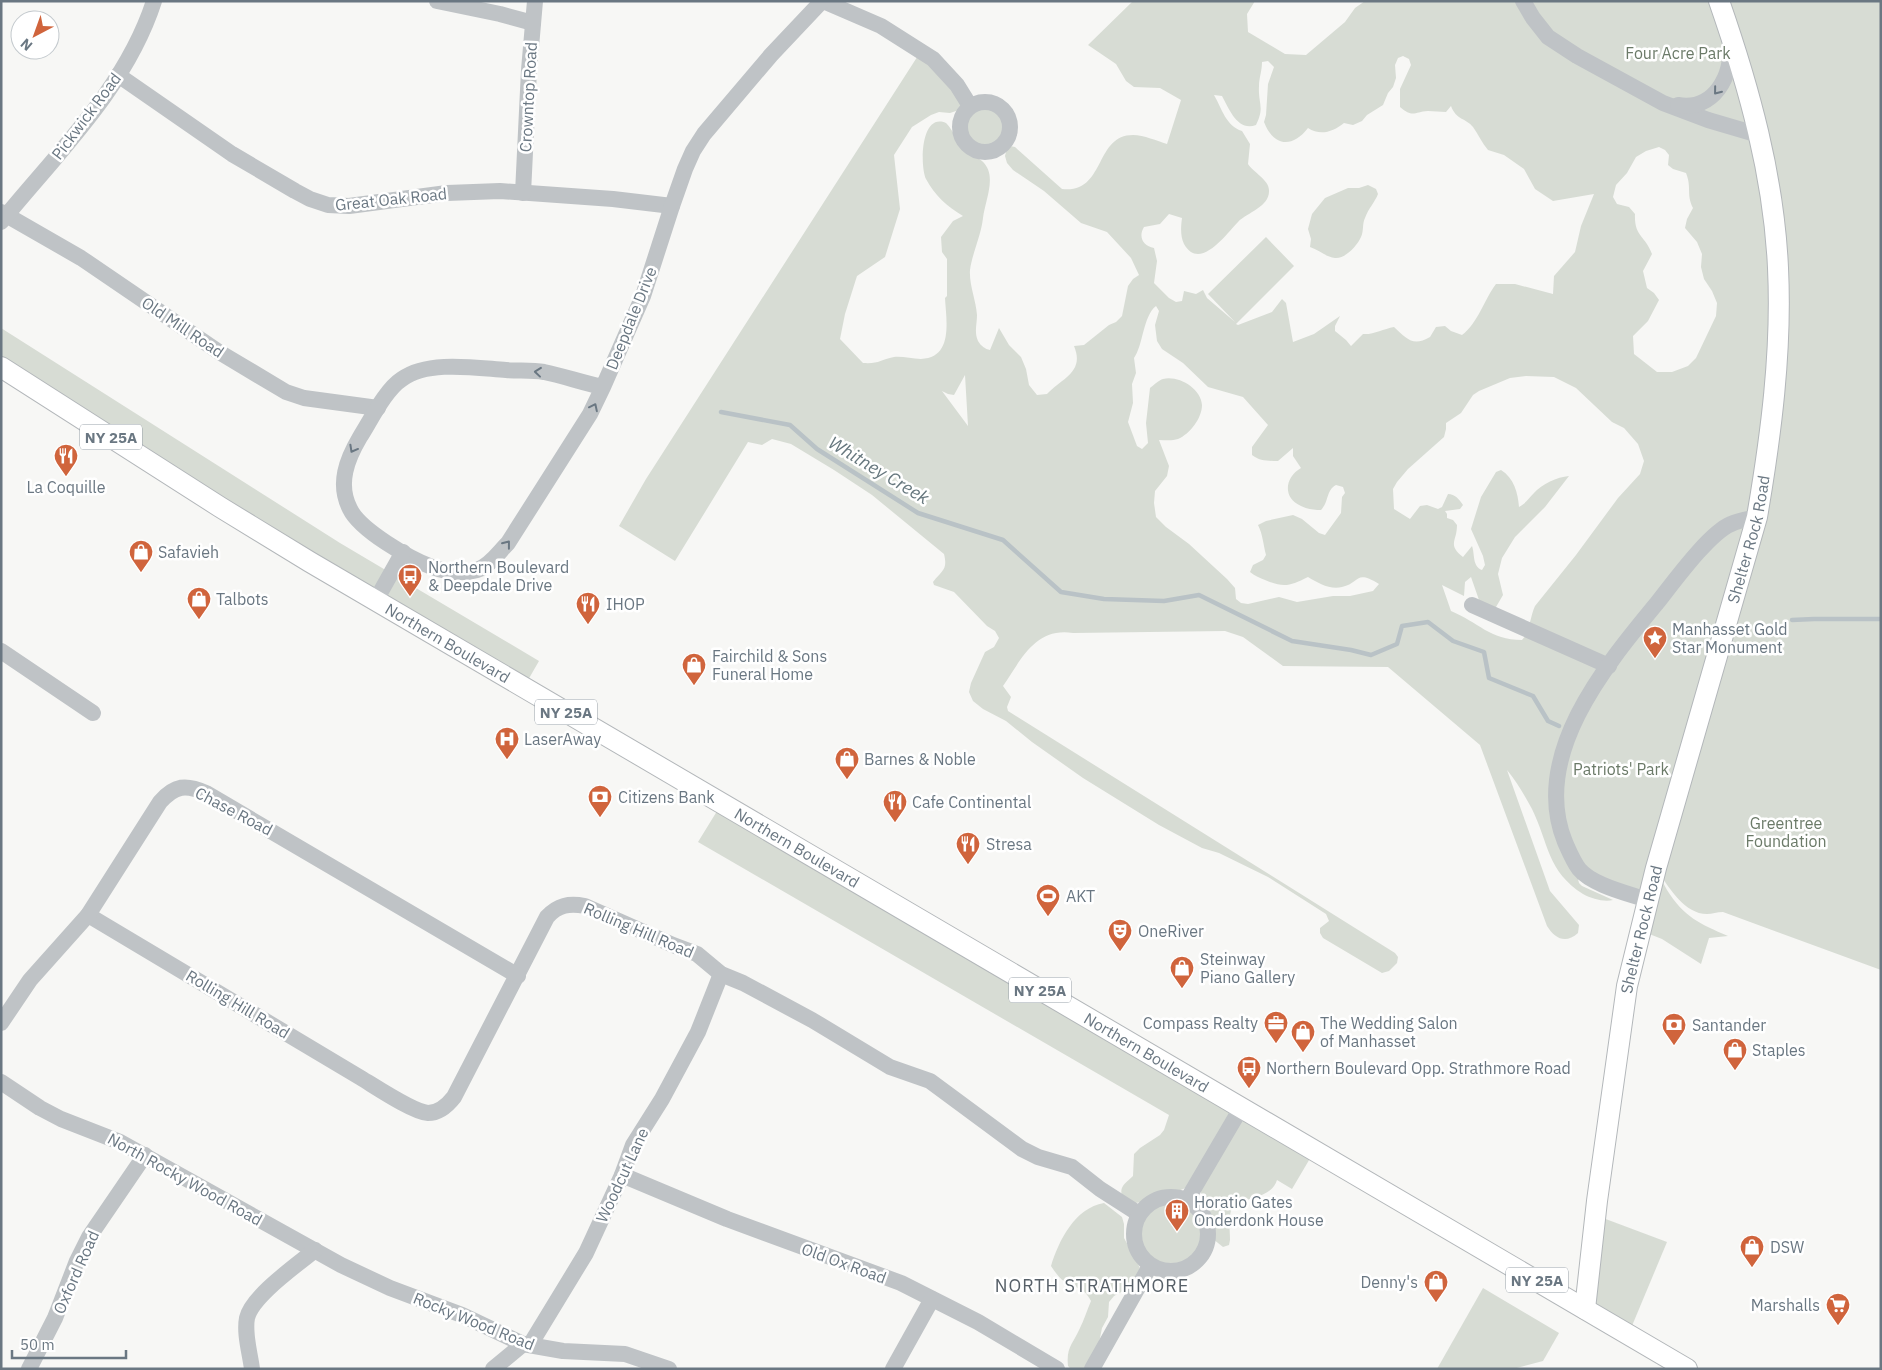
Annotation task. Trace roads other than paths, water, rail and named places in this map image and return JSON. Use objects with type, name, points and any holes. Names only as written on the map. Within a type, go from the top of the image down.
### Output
[{"type":"main road","name":"Shelter Rock Road","points":[[1586,1309],[1597,1201],[1627,986],[1647,900],[1757,517],[1766,468],[1779,324],[1778,266],[1771,198],[1759,135],[1719,1]]},
{"type":"main road","name":"Northern Boulevard","points":[[1,367],[220,507],[376,600],[1315,1150],[1340,1171],[1362,1185],[1388,1193],[1687,1369]]},
{"type":"street","name":"Pickwick Road","points":[[3,216],[86,121],[118,75],[140,36],[154,1]]},
{"type":"street","points":[[437,1],[533,23]]},
{"type":"street","name":"Crowntop Road","points":[[523,193],[529,70],[535,1]]},
{"type":"street","points":[[823,1],[881,26],[933,59],[957,85],[970,106]]},
{"type":"street","name":"Deepdale Drive","points":[[378,408],[350,454],[344,474],[345,492],[349,508],[359,522],[403,552],[432,567],[456,572],[478,569],[492,560],[508,542],[552,475],[590,414],[603,388],[643,296],[684,169],[693,151],[704,134],[771,55],[823,1]]},
{"type":"street","points":[[1523,1],[1539,27],[1559,45],[1663,103],[1708,120],[1759,135]]},
{"type":"street","points":[[1663,103],[1684,106],[1698,104],[1711,98],[1720,88],[1730,63],[1728,28]]},
{"type":"street","name":"Great Oak Road","points":[[118,75],[232,154],[295,192],[319,203],[349,206],[447,193],[500,191],[613,199],[672,206]]},
{"type":"street","name":"Old Mill Road","points":[[3,216],[49,238],[219,352],[286,392],[304,398],[378,408]]},
{"type":"street","points":[[378,408],[393,386],[401,379],[421,371],[454,366],[544,372],[603,388]]},
{"type":"street","points":[[1647,900],[1597,882],[1579,869],[1572,857],[1561,831],[1557,815],[1557,777],[1565,746],[1580,709],[1609,666],[1641,622],[1703,547],[1730,524],[1757,517]]},
{"type":"street","points":[[376,600],[403,552]]},
{"type":"street","points":[[1472,605],[1609,666]]},
{"type":"street","points":[[1,650],[93,713]]},
{"type":"street","name":"Chase Road","points":[[1,1023],[30,980],[88,915],[160,802],[174,789],[189,787],[206,793],[518,976]]},
{"type":"street","name":"Rolling Hill Road","points":[[88,915],[361,1078],[426,1113],[441,1109],[448,1105],[454,1097],[547,918],[556,909],[571,904],[591,909],[697,954],[722,974],[743,983],[812,1020],[890,1067],[930,1081],[1022,1149],[1038,1157],[1072,1166],[1112,1197],[1139,1214]]},
{"type":"street","name":"Woodcut Lane","points":[[493,1369],[526,1345],[586,1253],[622,1175],[633,1145],[662,1099],[698,1032],[722,974]]},
{"type":"street","name":"North Rocky Wood Road","points":[[1,1082],[60,1119],[102,1133],[145,1155],[315,1250]]},
{"type":"street","points":[[1187,1200],[1241,1108]]},
{"type":"street","name":"Oxford Road","points":[[29,1369],[55,1318],[77,1261],[89,1237],[145,1155]]},
{"type":"street","name":"Old Ox Road","points":[[622,1175],[727,1219],[888,1278],[978,1322],[1057,1369]]},
{"type":"street","points":[[1176,1197],[1187,1200],[1197,1207],[1204,1217],[1208,1229],[1208,1241],[1204,1252],[1196,1262],[1186,1269],[1174,1272],[1150,1266],[1136,1248],[1133,1236],[1134,1225],[1139,1214],[1155,1200],[1176,1197]]},
{"type":"street","points":[[252,1369],[246,1326],[249,1311],[272,1284],[315,1250]]},
{"type":"street","name":"Rocky Wood Road","points":[[315,1250],[341,1265],[390,1288],[462,1315],[526,1345],[563,1352],[625,1354],[669,1369]]},
{"type":"street","points":[[1092,1369],[1150,1266]]},
{"type":"street","points":[[893,1369],[932,1299]]},
{"type":"waterway","name":"Whitney Creek","points":[[721,412],[790,425],[817,449],[918,513],[1003,540],[1061,592],[1104,599],[1164,601],[1199,595],[1292,641],[1371,655],[1397,644],[1402,626],[1428,622],[1453,641],[1484,652],[1489,678],[1533,696],[1548,721],[1559,726]]},
{"type":"waterway","name":"Whitney Creek","points":[[1792,620],[1881,619]]},
{"type":"place","name":"La Coquille","points":[[66,477]]},
{"type":"place","name":"Safavieh","points":[[141,573]]},
{"type":"place","name":"Northern Boulevard & Deepdale Drive","points":[[410,597]]},
{"type":"place","name":"Talbots","points":[[199,620]]},
{"type":"place","name":"IHOP","points":[[588,625]]},
{"type":"place","name":"Manhasset Gold Star Monument","points":[[1655,659]]},
{"type":"place","name":"Fairchild & Sons Funeral Home","points":[[694,686]]},
{"type":"place","name":"LaserAway","points":[[507,760]]},
{"type":"place","name":"Barnes & Noble","points":[[847,780]]},
{"type":"place","name":"Citizens Bank","points":[[600,818]]},
{"type":"place","name":"Cafe Continental","points":[[895,823]]},
{"type":"place","name":"Stresa","points":[[968,865]]},
{"type":"place","name":"AKT","points":[[1048,917]]},
{"type":"place","name":"OneRiver","points":[[1120,952]]},
{"type":"place","name":"Steinway Piano Gallery","points":[[1182,989]]},
{"type":"place","name":"Compass Realty","points":[[1276,1044]]},
{"type":"place","name":"Santander","points":[[1674,1046]]},
{"type":"place","name":"The Wedding Salon of Manhasset","points":[[1303,1053]]},
{"type":"place","name":"Staples","points":[[1735,1071]]},
{"type":"place","name":"Northern Boulevard Opp. Strathmore Road","points":[[1249,1089]]},
{"type":"place","name":"Horatio Gates Onderdonk House","points":[[1177,1232]]},
{"type":"place","name":"DSW","points":[[1752,1268]]},
{"type":"place","name":"Denny's","points":[[1436,1303]]},
{"type":"place","name":"Marshalls","points":[[1838,1326]]},
{"type":"district","name":"NORTH STRATHMORE","points":[[1092,1285]]},
{"type":"park label","name":"Four Acre Park","points":[[1678,53]]},
{"type":"park label","name":"Patriots' Park","points":[[1621,769]]},
{"type":"park label","name":"Greentree Foundation","points":[[1786,832]]}]
